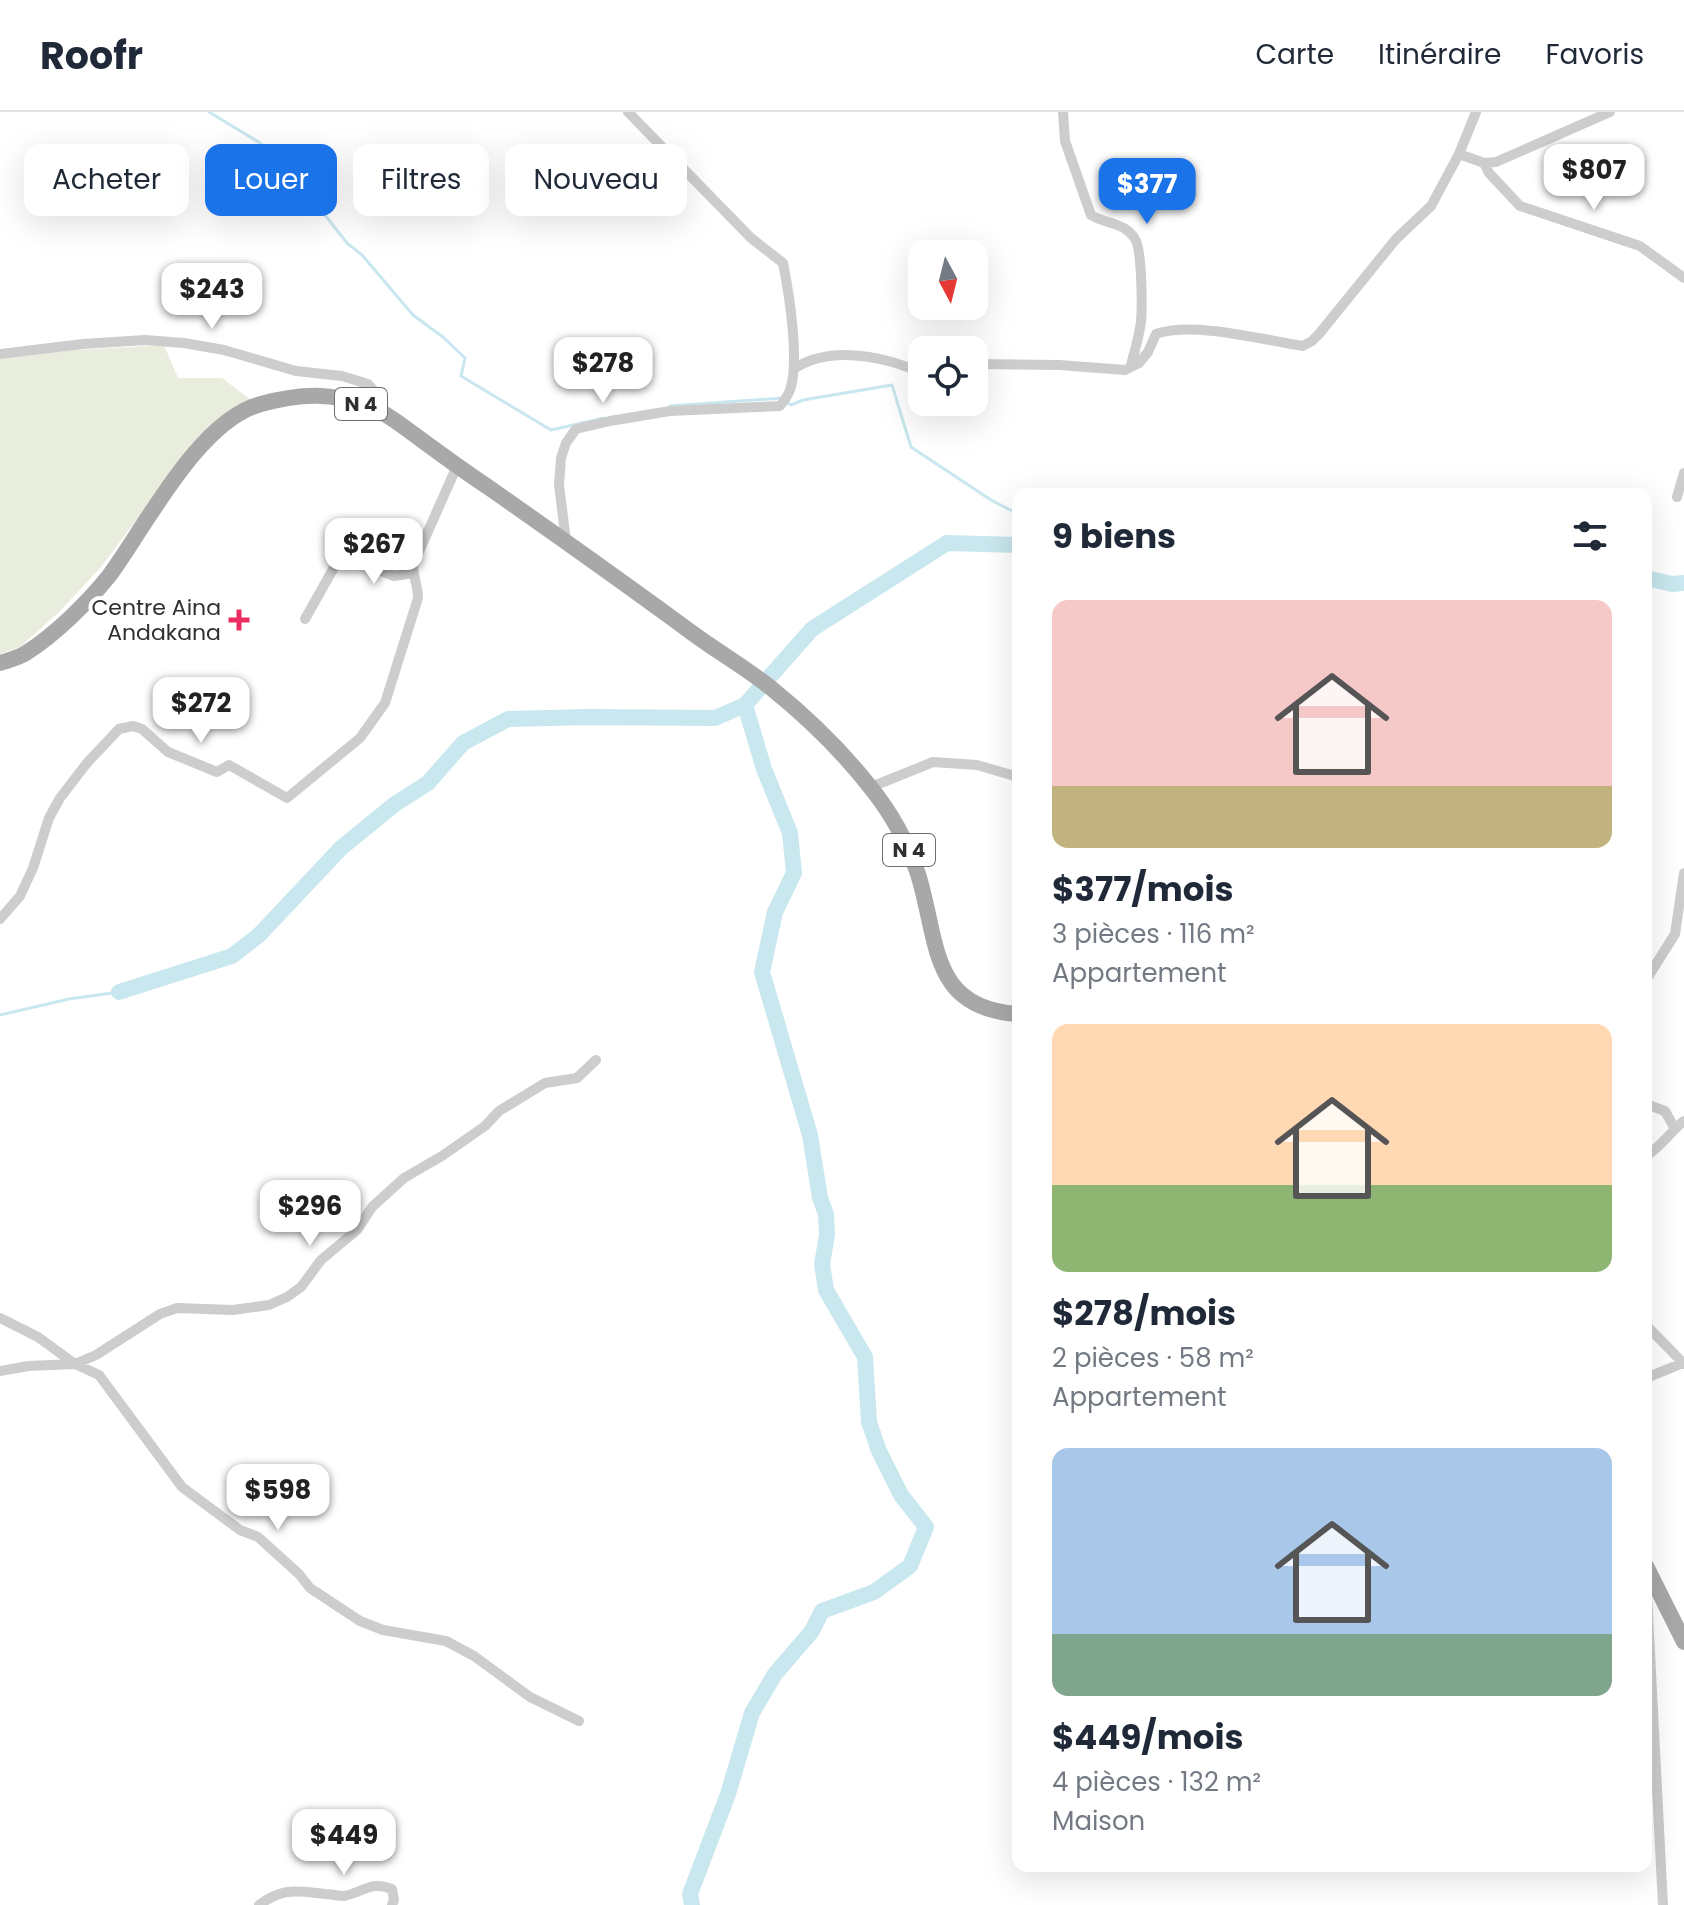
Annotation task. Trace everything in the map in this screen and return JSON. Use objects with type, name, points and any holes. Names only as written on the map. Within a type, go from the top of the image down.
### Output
[{"type":"main road","name":"N 4","points":[[0,663],[24,654],[67,621],[107,577],[173,480],[223,424],[255,405],[287,397],[322,394],[339,397],[385,413],[769,687],[824,737],[871,787],[912,856],[946,977],[967,999],[998,1012],[1012,1013]]},
{"type":"main road","points":[[1652,1578],[1684,1642]]},
{"type":"street","points":[[566,541],[559,485],[561,458],[566,443],[576,429],[670,411],[780,406],[789,392],[795,368],[783,263],[751,238],[628,112]]},
{"type":"street","points":[[1063,112],[1065,141],[1091,215],[1121,226],[1135,239],[1139,253],[1141,324],[1131,365]]},
{"type":"street","points":[[988,364],[1125,370],[1139,363],[1156,334],[1168,330],[1204,330],[1303,346],[1312,341],[1396,239],[1431,206],[1459,154],[1476,112]]},
{"type":"street","points":[[1459,154],[1484,163],[1506,159],[1610,112]]},
{"type":"street","points":[[1484,163],[1489,173],[1520,206],[1640,246],[1684,278]]},
{"type":"street","points":[[0,354],[145,340],[184,343],[224,350],[296,371],[342,376],[368,384],[377,394],[385,413]]},
{"type":"street","points":[[795,368],[808,360],[835,355],[865,356],[908,369]]},
{"type":"street","points":[[0,919],[20,896],[33,868],[49,818],[60,798],[119,729],[133,726],[142,729],[168,752],[217,772],[229,765],[287,798],[360,738],[385,703],[418,598],[413,565],[457,466]]},
{"type":"street","points":[[1677,497],[1684,473]]},
{"type":"street","points":[[305,619],[341,555],[394,576],[413,573]]},
{"type":"street","points":[[871,787],[933,762],[977,765],[1012,775]]},
{"type":"street","points":[[1652,970],[1675,934],[1684,873]]},
{"type":"street","points":[[0,1371],[75,1364],[96,1355],[160,1314],[177,1308],[233,1310],[269,1305],[287,1297],[301,1287],[321,1260],[357,1230],[372,1207],[404,1178],[485,1126],[499,1111],[545,1083],[577,1078],[596,1060]]},
{"type":"street","points":[[1652,1106],[1665,1111],[1679,1125],[1652,1152]]},
{"type":"street","points":[[0,1318],[38,1337],[75,1364],[99,1375],[182,1487],[240,1530],[258,1537],[310,1588],[360,1621],[383,1630],[446,1641],[474,1656],[530,1697],[579,1721]]},
{"type":"street","points":[[1652,1331],[1684,1363],[1652,1376]]},
{"type":"street","points":[[1652,1691],[1663,1905]]},
{"type":"street","points":[[259,1905],[279,1892],[344,1896],[368,1886],[384,1886],[392,1889],[392,1905]]},
{"type":"green space","points":[[164,345],[178,378],[222,378],[251,400],[170,476],[100,568],[60,611],[20,647],[0,654],[0,359],[76,350]]},
{"type":"waterway","points":[[209,112],[260,143],[301,180],[347,243],[362,255],[413,315],[465,358],[461,376],[551,430],[604,418]]},
{"type":"waterway","points":[[788,403],[791,405],[803,400],[892,385],[911,447],[1012,511]]},
{"type":"waterway","points":[[670,406],[782,398]]},
{"type":"waterway","points":[[119,992],[232,956],[259,935],[341,848],[395,804],[428,783],[463,743],[508,719],[715,718],[745,705],[812,629],[947,543],[1012,545]]},
{"type":"waterway","points":[[1652,579],[1684,583]]},
{"type":"waterway","points":[[692,1905],[690,1894],[728,1794],[752,1713],[775,1674],[812,1631],[822,1611],[874,1592],[910,1566],[926,1527],[901,1495],[879,1451],[869,1422],[865,1357],[826,1290],[822,1264],[827,1235],[826,1214],[820,1198],[810,1135],[762,972],[775,912],[794,873],[790,833],[764,769],[745,705]]},
{"type":"waterway","points":[[0,1015],[69,999],[119,992]]},
{"type":"place","name":"Centre Aina Andakana","points":[[239,620]]}]
